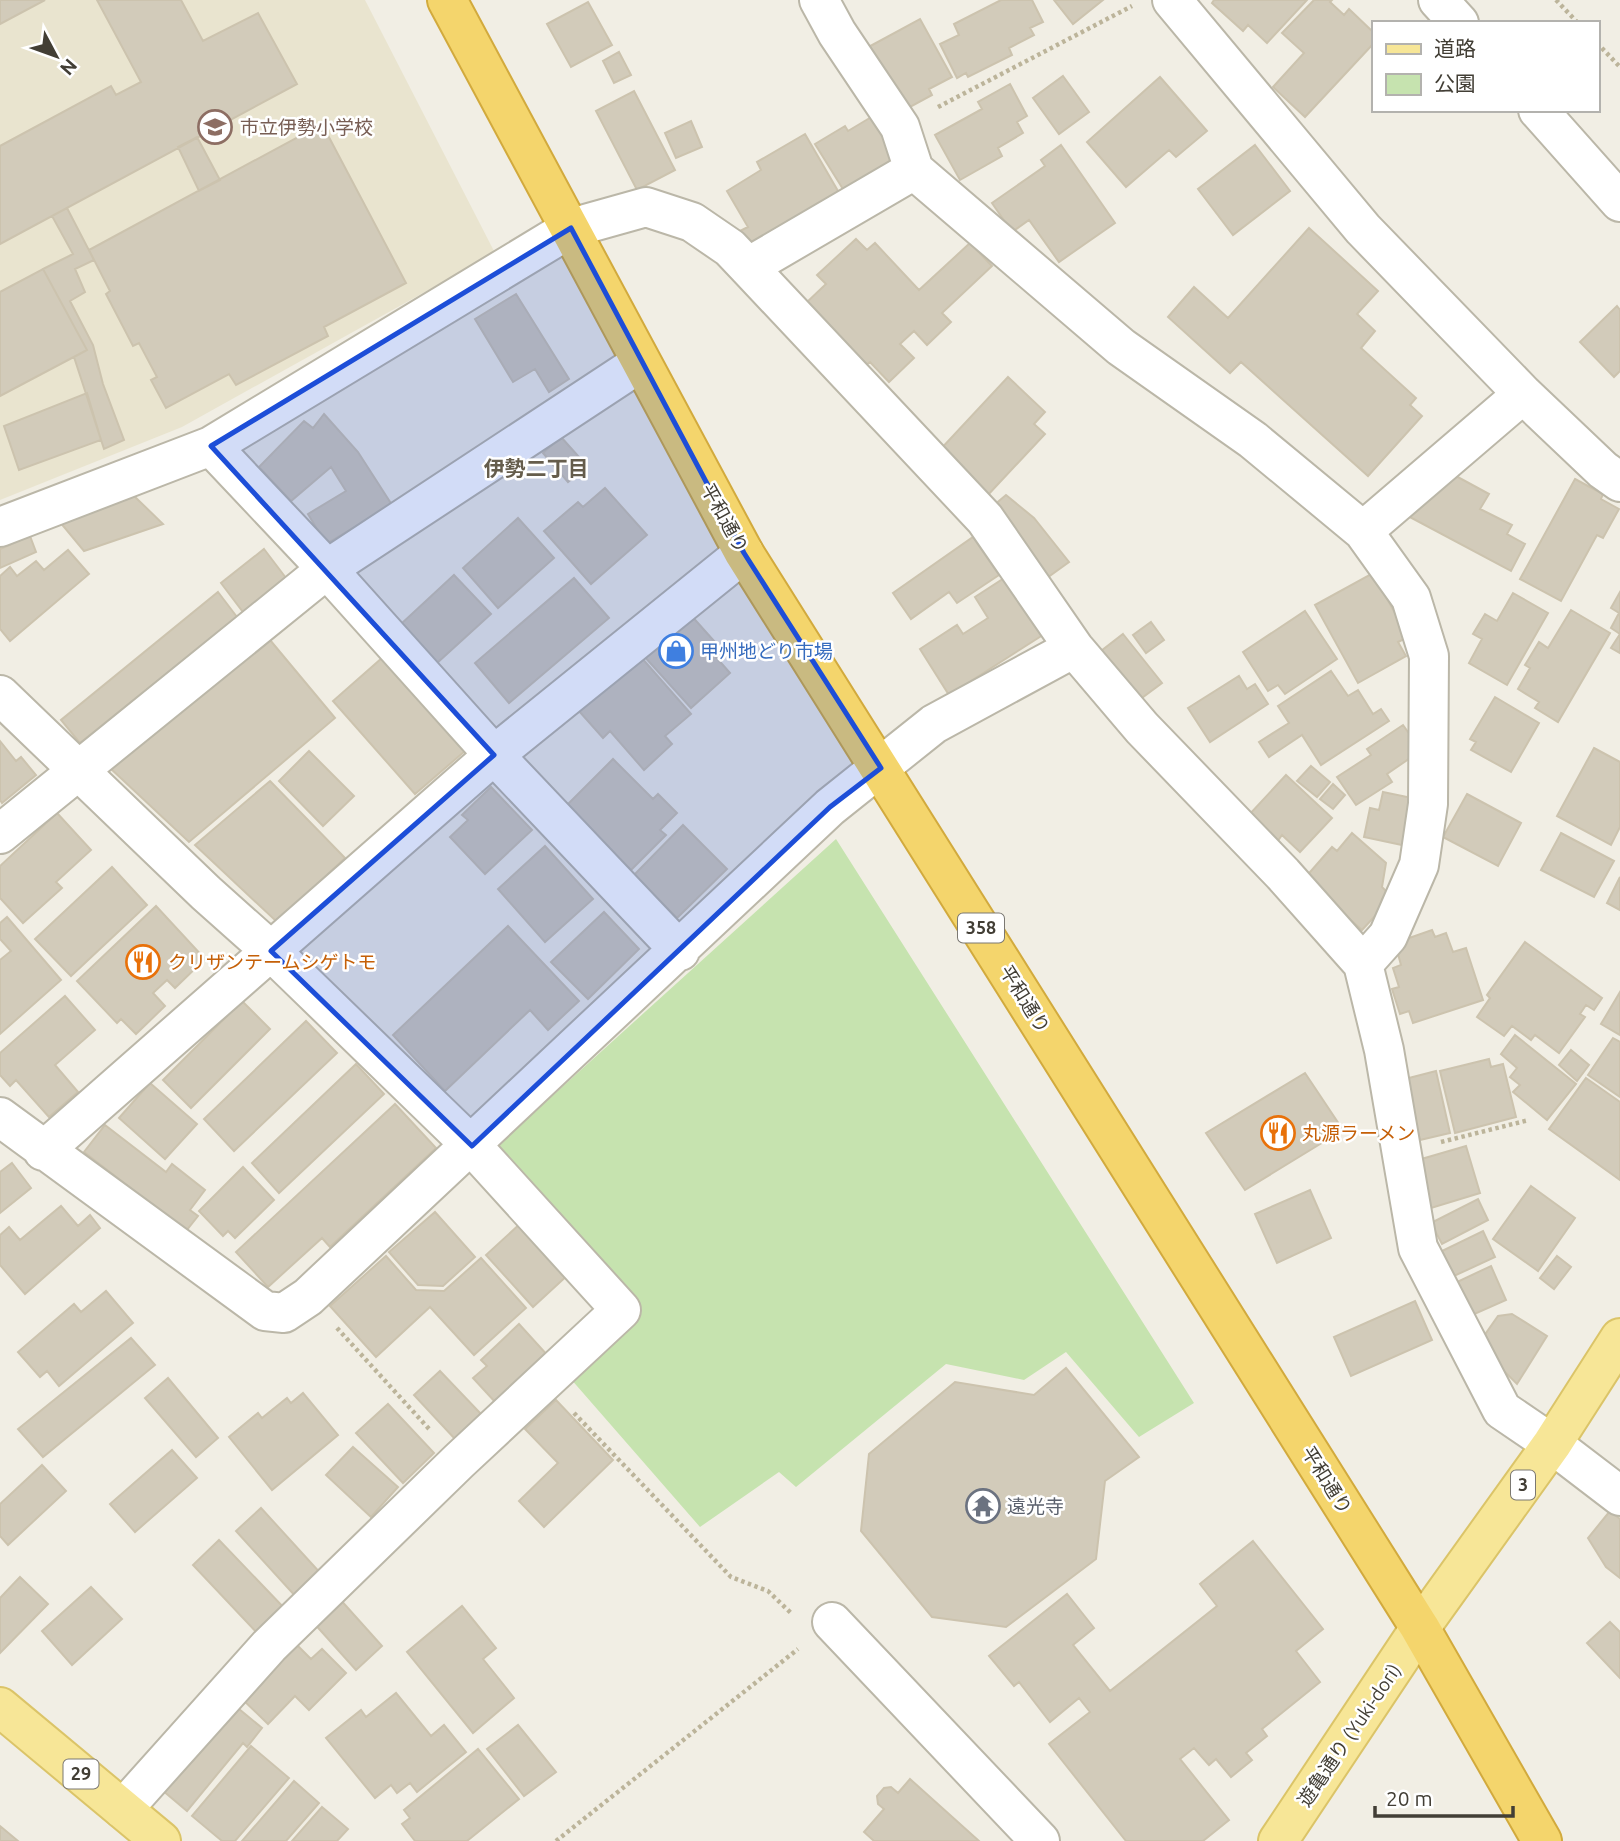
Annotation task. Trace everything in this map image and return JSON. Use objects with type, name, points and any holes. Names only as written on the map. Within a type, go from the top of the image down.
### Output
[{"type":"highway","name":"平和通り","points":[[447,0],[744,553],[1420,1628],[1542,1841]]},
{"type":"main road","name":"3","points":[[1420,1628],[1552,1444],[1620,1338]]},
{"type":"main road","name":"遊亀通り (Yuki-dori)","points":[[1278,1841],[1420,1628]]},
{"type":"main road","name":"29","points":[[0,1707],[161,1841]]},
{"type":"street","points":[[819,0],[837,33],[900,127],[915,170],[1121,347],[1253,440],[1363,531],[1411,598],[1429,656],[1428,804],[1419,865],[1388,936],[1363,964]]},
{"type":"street","points":[[1172,0],[1363,229],[1523,394],[1620,482]]},
{"type":"street","points":[[1438,0],[1457,21]]},
{"type":"street","points":[[1540,112],[1620,202]]},
{"type":"street","points":[[748,267],[915,170]]},
{"type":"street","points":[[0,527],[211,446],[571,228],[646,207],[692,222],[730,248],[985,519],[1074,648],[1142,728],[1283,874],[1363,964],[1384,1051],[1418,1248],[1502,1410],[1620,1496]]},
{"type":"street","points":[[0,834],[327,569],[640,363]]},
{"type":"street","points":[[1363,531],[1523,394]]},
{"type":"street","points":[[211,446],[327,569],[494,755],[680,951]]},
{"type":"street","points":[[43,1151],[494,755],[744,553]]},
{"type":"street","points":[[0,1117],[265,1311],[284,1313],[308,1297],[472,1146],[831,807],[934,723],[1074,648]]},
{"type":"street","points":[[0,695],[206,894],[271,951],[472,1146],[621,1310],[459,1461],[269,1646],[123,1809]]},
{"type":"street","points":[[823,1629],[1040,1841]]},
{"type":"path","points":[[900,127],[1143,0]]},
{"type":"path","points":[[1556,0],[1576,21]]},
{"type":"path","points":[[1599,45],[1620,67]]},
{"type":"path","points":[[1402,1153],[1529,1120]]},
{"type":"path","points":[[308,1297],[459,1461]]},
{"type":"path","points":[[545,1382],[731,1577],[768,1591],[823,1629],[556,1841]]},
{"type":"highlighted area","points":[[571,228],[744,553],[881,768],[830,807],[472,1146],[271,951],[494,755],[211,446]]},
{"type":"shaded area","name":"市立伊勢小学校","points":[[0,0],[365,0],[495,253],[182,427],[0,500]]},
{"type":"green space","points":[[836,839],[1194,1403],[1139,1437],[1066,1352],[1024,1380],[946,1364],[796,1487],[779,1472],[700,1527],[570,1378],[637,1308],[487,1155]]},
{"type":"building","points":[[0,0],[45,0],[0,24]]},
{"type":"building","points":[[97,0],[181,0],[203,41],[258,13],[297,84],[0,244],[0,146],[111,86],[116,95],[141,82]]},
{"type":"building","points":[[1001,0],[1032,0],[1043,22],[1030,28],[1034,35],[1009,48],[1012,55],[968,77],[966,73],[957,78],[940,44],[959,35],[954,24]]},
{"type":"building","points":[[1054,0],[1103,0],[1073,24]]},
{"type":"building","points":[[1214,0],[1307,0],[1267,43],[1248,25],[1243,31],[1212,3]]},
{"type":"building","points":[[1314,0],[1332,0],[1330,2],[1344,15],[1349,9],[1372,31],[1372,45],[1305,117],[1273,87],[1304,53],[1282,33]]},
{"type":"building","points":[[588,2],[612,45],[571,67],[547,24]]},
{"type":"building","points":[[920,19],[952,77],[929,89],[932,95],[899,113],[863,50]]},
{"type":"building","points":[[619,52],[631,75],[614,83],[603,61]]},
{"type":"building","points":[[1063,76],[1089,112],[1059,134],[1033,98]]},
{"type":"building","points":[[1160,77],[1207,131],[1176,157],[1169,150],[1126,187],[1087,142]]},
{"type":"building","points":[[1010,84],[1027,116],[1017,122],[1023,133],[998,148],[1002,156],[960,180],[935,135],[982,109],[978,102]]},
{"type":"building","points":[[634,91],[675,170],[637,190],[596,111]]},
{"type":"building","points":[[873,116],[900,161],[846,194],[815,144],[845,126],[848,131]]},
{"type":"building","points":[[691,121],[702,147],[676,158],[665,133]]},
{"type":"building","points":[[322,124],[406,283],[324,327],[328,336],[236,385],[229,374],[166,408],[151,380],[157,377],[139,343],[133,346],[106,294],[110,291],[89,250]]},
{"type":"building","points":[[805,134],[842,198],[748,253],[736,233],[748,227],[727,191],[761,170],[757,162]]},
{"type":"building","points":[[197,137],[220,180],[199,191],[178,147]]},
{"type":"building","points":[[1061,145],[1115,223],[1059,262],[1029,220],[1012,232],[992,203],[1045,166],[1041,160]]},
{"type":"building","points":[[1255,145],[1290,191],[1233,235],[1198,189]]},
{"type":"building","points":[[67,208],[94,260],[75,269],[85,292],[70,301],[93,345],[103,384],[124,440],[104,449],[74,357],[87,350],[43,269],[73,254],[52,216]]},
{"type":"building","points":[[1309,228],[1378,291],[1357,314],[1375,331],[1361,348],[1416,398],[1410,405],[1422,416],[1368,476],[1241,362],[1230,373],[1168,317],[1194,287],[1228,318]]},
{"type":"building","points":[[856,239],[867,250],[875,243],[919,290],[970,243],[992,266],[942,313],[951,322],[927,345],[914,331],[900,344],[914,358],[889,382],[870,362],[865,366],[806,303],[826,284],[817,275]]},
{"type":"building","points":[[43,269],[87,350],[0,396],[0,292]]},
{"type":"building","points":[[516,294],[569,379],[549,392],[535,369],[513,382],[475,319]]},
{"type":"building","points":[[1617,306],[1620,310],[1620,371],[1614,377],[1580,342]]},
{"type":"building","points":[[1008,377],[1045,412],[1034,424],[1045,434],[986,497],[938,452]]},
{"type":"building","points":[[87,393],[101,440],[19,470],[4,426]]},
{"type":"building","points":[[324,414],[358,452],[392,505],[326,544],[308,514],[346,491],[331,467],[291,501],[259,467],[304,421],[313,428]]},
{"type":"building","points":[[561,437],[587,466],[568,482],[543,453]]},
{"type":"building","points":[[1454,475],[1489,494],[1480,509],[1512,525],[1507,534],[1525,544],[1511,571],[1406,515]]},
{"type":"building","points":[[1575,479],[1603,494],[1601,499],[1619,509],[1603,538],[1597,535],[1561,601],[1520,579]]},
{"type":"building","points":[[605,488],[647,535],[591,584],[544,531],[578,502],[583,507]]},
{"type":"building","points":[[132,494],[163,524],[84,551],[59,521]]},
{"type":"building","points":[[1006,495],[1034,518],[1069,562],[1044,580],[993,506]]},
{"type":"building","points":[[518,518],[554,558],[498,608],[463,568]]},
{"type":"building","points":[[30,536],[36,552],[0,568],[0,549]]},
{"type":"building","points":[[973,537],[999,575],[957,603],[949,592],[911,619],[893,593]]},
{"type":"building","points":[[264,549],[286,578],[243,612],[221,583]]},
{"type":"building","points":[[68,550],[89,574],[10,641],[0,629],[0,576],[10,567],[17,576],[36,561],[44,570]]},
{"type":"building","points":[[1373,573],[1408,637],[1398,642],[1406,656],[1358,683],[1315,605]]},
{"type":"building","points":[[454,575],[491,614],[437,663],[401,624]]},
{"type":"building","points":[[1009,575],[1046,633],[949,695],[920,649],[957,625],[963,634],[988,618],[975,597]]},
{"type":"building","points":[[574,578],[609,618],[509,703],[475,663]]},
{"type":"building","points":[[218,592],[237,617],[80,743],[61,720]]},
{"type":"building","points":[[1620,592],[1620,634],[1611,628],[1619,613],[1611,608]]},
{"type":"building","points":[[1513,593],[1548,613],[1507,685],[1469,663],[1482,639],[1473,634],[1485,614],[1497,621]]},
{"type":"building","points":[[1571,610],[1610,633],[1558,722],[1535,708],[1539,702],[1518,689],[1530,668],[1525,665],[1539,642],[1548,648]]},
{"type":"building","points":[[1305,611],[1337,659],[1285,694],[1278,685],[1268,691],[1243,652]]},
{"type":"building","points":[[689,613],[714,641],[707,647],[730,673],[691,708],[643,655]]},
{"type":"building","points":[[1151,622],[1164,640],[1146,653],[1133,635]]},
{"type":"building","points":[[1123,634],[1162,683],[1139,700],[1101,651]]},
{"type":"building","points":[[1620,634],[1620,653],[1611,648]]},
{"type":"building","points":[[270,640],[335,718],[189,842],[109,767]]},
{"type":"building","points":[[640,656],[691,714],[665,736],[672,744],[644,770],[610,731],[603,738],[579,711]]},
{"type":"building","points":[[382,658],[465,751],[415,794],[333,701]]},
{"type":"building","points":[[1331,671],[1348,696],[1358,690],[1373,714],[1381,709],[1389,721],[1321,765],[1302,735],[1269,757],[1259,742],[1289,723],[1278,706]]},
{"type":"building","points":[[1239,676],[1247,689],[1255,684],[1268,704],[1210,742],[1188,708]]},
{"type":"building","points":[[1495,697],[1539,723],[1511,772],[1471,750],[1476,742],[1470,739]]},
{"type":"building","points":[[1403,725],[1418,746],[1413,756],[1387,774],[1392,782],[1356,805],[1337,777],[1371,755],[1367,749]]},
{"type":"building","points":[[0,741],[16,761],[21,757],[36,775],[2,803],[0,800]]},
{"type":"building","points":[[1594,748],[1620,762],[1620,827],[1611,845],[1557,816]]},
{"type":"building","points":[[309,751],[354,796],[323,826],[279,781]]},
{"type":"building","points":[[613,759],[653,799],[658,794],[677,813],[660,830],[666,835],[631,870],[566,806]]},
{"type":"building","points":[[1311,766],[1330,782],[1317,797],[1297,781]]},
{"type":"building","points":[[1286,775],[1332,818],[1300,852],[1282,835],[1277,842],[1248,816]]},
{"type":"building","points":[[270,781],[345,858],[277,922],[195,845]]},
{"type":"building","points":[[1333,784],[1345,795],[1333,809],[1320,799]]},
{"type":"building","points":[[491,787],[532,830],[485,874],[450,837],[468,820],[462,815]]},
{"type":"building","points":[[1383,792],[1412,798],[1402,845],[1364,837],[1370,808],[1379,810]]},
{"type":"building","points":[[1467,794],[1521,823],[1498,866],[1443,837]]},
{"type":"building","points":[[57,813],[91,850],[56,882],[62,888],[23,923],[0,898],[0,866]]},
{"type":"building","points":[[683,825],[727,869],[677,918],[634,875]]},
{"type":"building","points":[[1352,833],[1386,863],[1382,887],[1387,892],[1382,899],[1387,903],[1362,930],[1304,879],[1332,847],[1337,851]]},
{"type":"building","points":[[1561,833],[1614,861],[1594,897],[1541,870]]},
{"type":"building","points":[[545,846],[593,899],[545,942],[498,889]]},
{"type":"building","points":[[112,867],[147,905],[71,976],[35,939]]},
{"type":"building","points":[[1620,877],[1620,910],[1607,903]]},
{"type":"building","points":[[156,906],[205,959],[175,988],[167,980],[153,993],[165,1006],[136,1034],[121,1019],[117,1023],[77,981]]},
{"type":"building","points":[[604,912],[639,949],[588,999],[551,962]]},
{"type":"building","points":[[7,917],[61,980],[0,1034],[0,960],[11,951],[0,939],[0,923]]},
{"type":"building","points":[[508,926],[579,1001],[548,1030],[530,1010],[445,1091],[393,1035]]},
{"type":"building","points":[[1432,930],[1435,937],[1446,933],[1453,952],[1466,948],[1483,1000],[1413,1023],[1409,1011],[1400,1014],[1392,989],[1399,987],[1393,968],[1401,965],[1395,943]]},
{"type":"building","points":[[1525,942],[1602,998],[1594,1010],[1586,1005],[1580,1014],[1585,1017],[1559,1053],[1535,1035],[1531,1040],[1512,1026],[1504,1036],[1477,1017],[1490,998],[1487,995]]},
{"type":"building","points":[[1620,992],[1620,1035],[1601,1024]]},
{"type":"building","points":[[65,996],[95,1030],[55,1065],[78,1092],[49,1117],[16,1080],[10,1086],[0,1075],[0,1053]]},
{"type":"building","points":[[242,1001],[270,1029],[191,1108],[163,1080]]},
{"type":"building","points":[[306,1021],[337,1053],[234,1151],[204,1119]]},
{"type":"building","points":[[1515,1035],[1576,1084],[1547,1120],[1513,1092],[1520,1085],[1510,1077],[1517,1068],[1501,1054]]},
{"type":"building","points":[[1613,1038],[1620,1042],[1620,1097],[1588,1075]]},
{"type":"building","points":[[1571,1050],[1589,1065],[1577,1081],[1559,1065]]},
{"type":"building","points":[[1489,1059],[1491,1067],[1503,1064],[1516,1117],[1455,1133],[1440,1071]]},
{"type":"building","points":[[356,1064],[384,1094],[279,1193],[252,1163]]},
{"type":"building","points":[[1436,1071],[1450,1133],[1420,1140],[1405,1079]]},
{"type":"building","points":[[1305,1073],[1343,1130],[1245,1190],[1206,1133]]},
{"type":"building","points":[[1586,1078],[1620,1102],[1620,1180],[1549,1129]]},
{"type":"building","points":[[150,1083],[197,1124],[165,1159],[119,1118]]},
{"type":"building","points":[[395,1104],[436,1148],[330,1247],[322,1238],[268,1287],[236,1252]]},
{"type":"building","points":[[105,1125],[166,1172],[172,1164],[205,1190],[190,1210],[198,1216],[186,1231],[84,1152]]},
{"type":"building","points":[[1466,1146],[1480,1193],[1431,1208],[1418,1160]]},
{"type":"building","points":[[12,1163],[31,1188],[0,1213],[0,1172]]},
{"type":"building","points":[[243,1167],[274,1200],[235,1238],[228,1231],[223,1236],[199,1211]]},
{"type":"building","points":[[1531,1186],[1575,1218],[1538,1271],[1493,1239]]},
{"type":"building","points":[[1310,1190],[1331,1238],[1277,1263],[1255,1214]]},
{"type":"building","points":[[1478,1199],[1488,1220],[1442,1244],[1431,1223]]},
{"type":"building","points":[[61,1206],[78,1226],[90,1215],[100,1228],[25,1294],[0,1265],[0,1235],[9,1227],[20,1240]]},
{"type":"building","points":[[435,1212],[475,1257],[443,1286],[418,1285],[389,1252]]},
{"type":"building","points":[[522,1222],[570,1273],[533,1307],[486,1255]]},
{"type":"building","points":[[1483,1231],[1495,1257],[1454,1276],[1442,1251]]},
{"type":"building","points":[[386,1256],[416,1290],[444,1291],[481,1258],[526,1308],[474,1355],[430,1307],[376,1357],[330,1306]]},
{"type":"building","points":[[1557,1256],[1571,1267],[1554,1289],[1540,1278]]},
{"type":"building","points":[[1491,1266],[1506,1300],[1470,1316],[1455,1283]]},
{"type":"building","points":[[106,1291],[133,1323],[59,1386],[47,1371],[40,1377],[18,1352],[74,1304],[81,1312]]},
{"type":"building","points":[[1415,1301],[1432,1340],[1351,1376],[1334,1337]]},
{"type":"building","points":[[1512,1314],[1547,1336],[1517,1384],[1494,1361],[1484,1336],[1498,1316]]},
{"type":"building","points":[[519,1324],[549,1357],[497,1404],[473,1378],[487,1366],[481,1360]]},
{"type":"building","points":[[131,1338],[155,1365],[43,1457],[18,1429]]},
{"type":"building","name":"遠光寺","points":[[1066,1368],[1139,1457],[1105,1481],[1096,1559],[1006,1627],[932,1617],[861,1531],[869,1454],[955,1382],[1034,1395]]},
{"type":"building","points":[[440,1371],[481,1414],[455,1439],[414,1395]]},
{"type":"building","points":[[168,1378],[218,1438],[196,1457],[145,1398]]},
{"type":"building","points":[[303,1393],[338,1435],[272,1490],[229,1437],[258,1413],[262,1418],[287,1398],[291,1403]]},
{"type":"building","points":[[556,1400],[613,1460],[544,1527],[519,1501],[558,1463],[525,1429]]},
{"type":"building","points":[[388,1404],[434,1453],[403,1483],[356,1433]]},
{"type":"building","points":[[353,1447],[398,1487],[371,1517],[326,1475]]},
{"type":"building","points":[[172,1450],[197,1478],[135,1532],[110,1504]]},
{"type":"building","points":[[42,1465],[66,1491],[8,1545],[0,1536],[0,1504]]},
{"type":"building","points":[[261,1508],[323,1576],[298,1599],[236,1531]]},
{"type":"building","points":[[1610,1511],[1620,1519],[1620,1578],[1606,1567],[1588,1538]]},
{"type":"building","points":[[219,1540],[287,1611],[260,1636],[193,1565]]},
{"type":"building","points":[[1253,1541],[1323,1629],[1296,1651],[1320,1682],[1262,1729],[1267,1736],[1246,1753],[1252,1760],[1231,1777],[1216,1759],[1209,1765],[1194,1748],[1180,1759],[1229,1820],[1203,1841],[1126,1841],[1049,1744],[1090,1712],[1079,1698],[1050,1722],[1019,1682],[1014,1686],[989,1656],[1067,1594],[1094,1628],[1073,1645],[1110,1691],[1217,1606],[1200,1584]]},
{"type":"building","points":[[20,1577],[48,1604],[0,1653],[0,1598]]},
{"type":"building","points":[[91,1587],[122,1619],[72,1665],[42,1631]]},
{"type":"building","points":[[338,1597],[382,1646],[356,1670],[312,1621]]},
{"type":"building","points":[[462,1606],[496,1648],[483,1659],[514,1698],[473,1733],[407,1652]]},
{"type":"building","points":[[1610,1622],[1620,1632],[1620,1678],[1587,1643]]},
{"type":"building","points":[[293,1641],[311,1659],[322,1649],[346,1673],[309,1710],[295,1696],[268,1724],[239,1696]]},
{"type":"building","points":[[396,1693],[431,1736],[444,1725],[466,1752],[417,1792],[410,1783],[397,1793],[391,1785],[375,1798],[326,1738],[361,1710],[366,1717]]},
{"type":"building","points":[[239,1709],[262,1728],[247,1747],[243,1743],[187,1811],[161,1789],[218,1718],[226,1724]]},
{"type":"building","points":[[518,1725],[556,1772],[524,1796],[487,1749]]},
{"type":"building","points":[[251,1746],[289,1778],[235,1841],[222,1841],[192,1816]]},
{"type":"building","points":[[478,1749],[519,1799],[467,1841],[415,1841],[402,1824],[410,1818],[404,1810]]},
{"type":"building","points":[[910,1779],[979,1841],[874,1841],[864,1832],[884,1809],[878,1804],[877,1796],[884,1788],[891,1787],[898,1793]]},
{"type":"building","points":[[294,1781],[319,1803],[286,1841],[242,1841]]},
{"type":"building","points":[[322,1807],[348,1829],[337,1841],[292,1841]]},
{"type":"building","points":[[0,1826],[18,1841],[0,1841]]},
{"type":"place","name":"市立伊勢小学校","points":[[215,127]]},
{"type":"place","name":"甲州地どり市場","points":[[676,651]]},
{"type":"place","name":"クリザンテームシゲトモ","points":[[143,962]]},
{"type":"place","name":"丸源ラーメン","points":[[1278,1133]]},
{"type":"place","name":"遠光寺","points":[[983,1506]]},
{"type":"district","name":"伊勢二丁目","points":[[536,469]]}]
